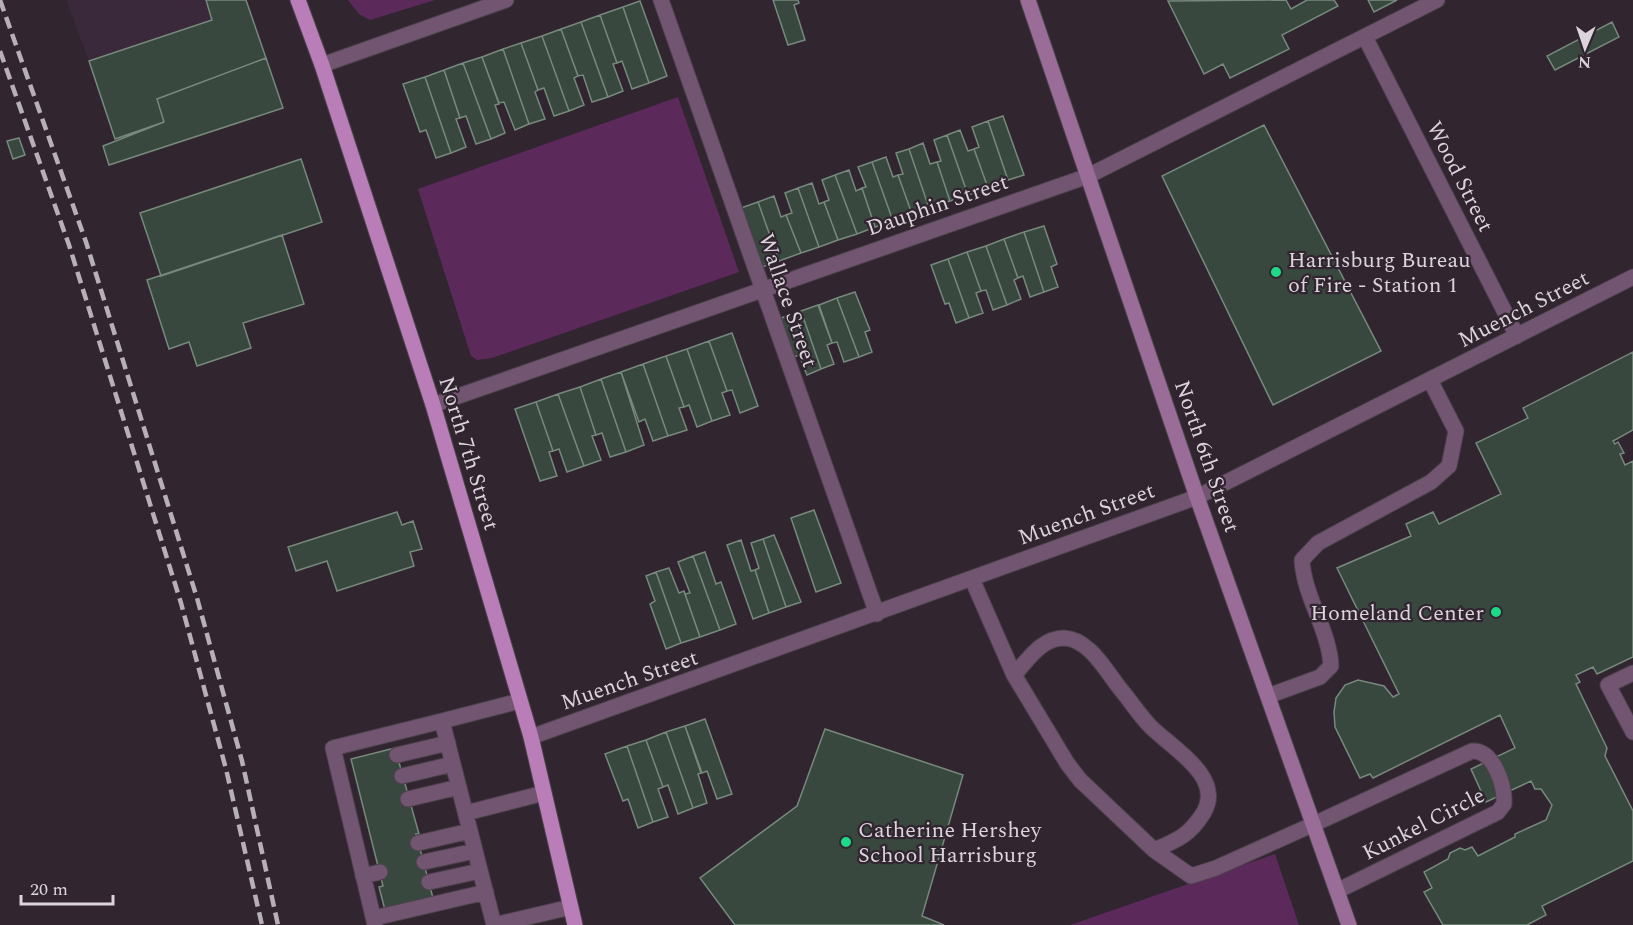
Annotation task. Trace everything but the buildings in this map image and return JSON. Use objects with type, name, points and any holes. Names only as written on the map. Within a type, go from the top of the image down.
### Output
[{"type":"main road","name":"North 7th Street","points":[[298,0],[322,65],[433,405],[531,737],[575,925]]},
{"type":"main road","name":"North 6th Street","points":[[1028,0],[1197,497],[1349,925]]},
{"type":"street","points":[[322,65],[506,0]]},
{"type":"street","name":"Wallace Street","points":[[661,0],[877,614]]},
{"type":"street","name":"Dauphin Street","points":[[433,405],[761,288],[1088,176],[1437,0]]},
{"type":"street","name":"Wood Street","points":[[1365,37],[1517,336]]},
{"type":"street","name":"Muench Street","points":[[531,737],[1197,497],[1633,277]]},
{"type":"street","points":[[1268,696],[1320,677],[1331,666],[1330,648],[1303,576],[1302,560],[1318,543],[1431,482],[1449,466],[1456,432],[1430,380]]},
{"type":"street","points":[[972,579],[1014,675],[1067,763],[1080,780],[1154,850],[1184,837],[1199,820],[1208,806],[1210,790],[1202,776],[1191,762],[1150,726],[1083,643],[1065,638],[1051,640],[1041,646],[1014,675]]},
{"type":"street","points":[[1633,673],[1608,686],[1633,732]]},
{"type":"street","points":[[486,892],[374,922],[375,895],[363,876],[349,814],[351,789],[346,768],[333,748],[520,700]]},
{"type":"street","points":[[442,721],[494,925],[571,907]]},
{"type":"street","points":[[397,755],[448,742]]},
{"type":"street","name":"Kunkel Circle","points":[[1154,850],[1191,876],[1216,868],[1472,751],[1481,751],[1487,757],[1502,786],[1504,804],[1498,812],[1337,891]]},
{"type":"street","points":[[402,776],[453,764]]},
{"type":"street","points":[[408,799],[459,787]]},
{"type":"street","points":[[466,813],[544,793]]},
{"type":"street","points":[[349,814],[364,810]]},
{"type":"street","points":[[418,843],[470,831]]},
{"type":"street","points":[[424,862],[475,851]]},
{"type":"street","points":[[359,856],[375,853]]},
{"type":"street","points":[[429,882],[480,871]]},
{"type":"street","points":[[363,876],[380,872]]},
{"type":"shaded area","points":[[66,0],[206,0],[212,20],[89,61]]},
{"type":"shaded area","points":[[348,0],[435,0],[370,20],[359,14]]},
{"type":"shaded area","points":[[678,97],[739,272],[492,358],[477,360],[471,356],[418,189]]},
{"type":"shaded area","points":[[1275,854],[1299,925],[1070,925]]},
{"type":"railway","points":[[0,0],[86,242],[197,598],[242,761],[278,925]]},
{"type":"railway","points":[[0,51],[69,245],[181,603],[226,769],[262,925]]},
{"type":"place","name":"Harrisburg Bureau of Fire - Station 1","points":[[1276,272]]},
{"type":"place","name":"Homeland Center","points":[[1496,612]]},
{"type":"place","name":"Catherine Hershey School Harrisburg","points":[[846,842]]}]
